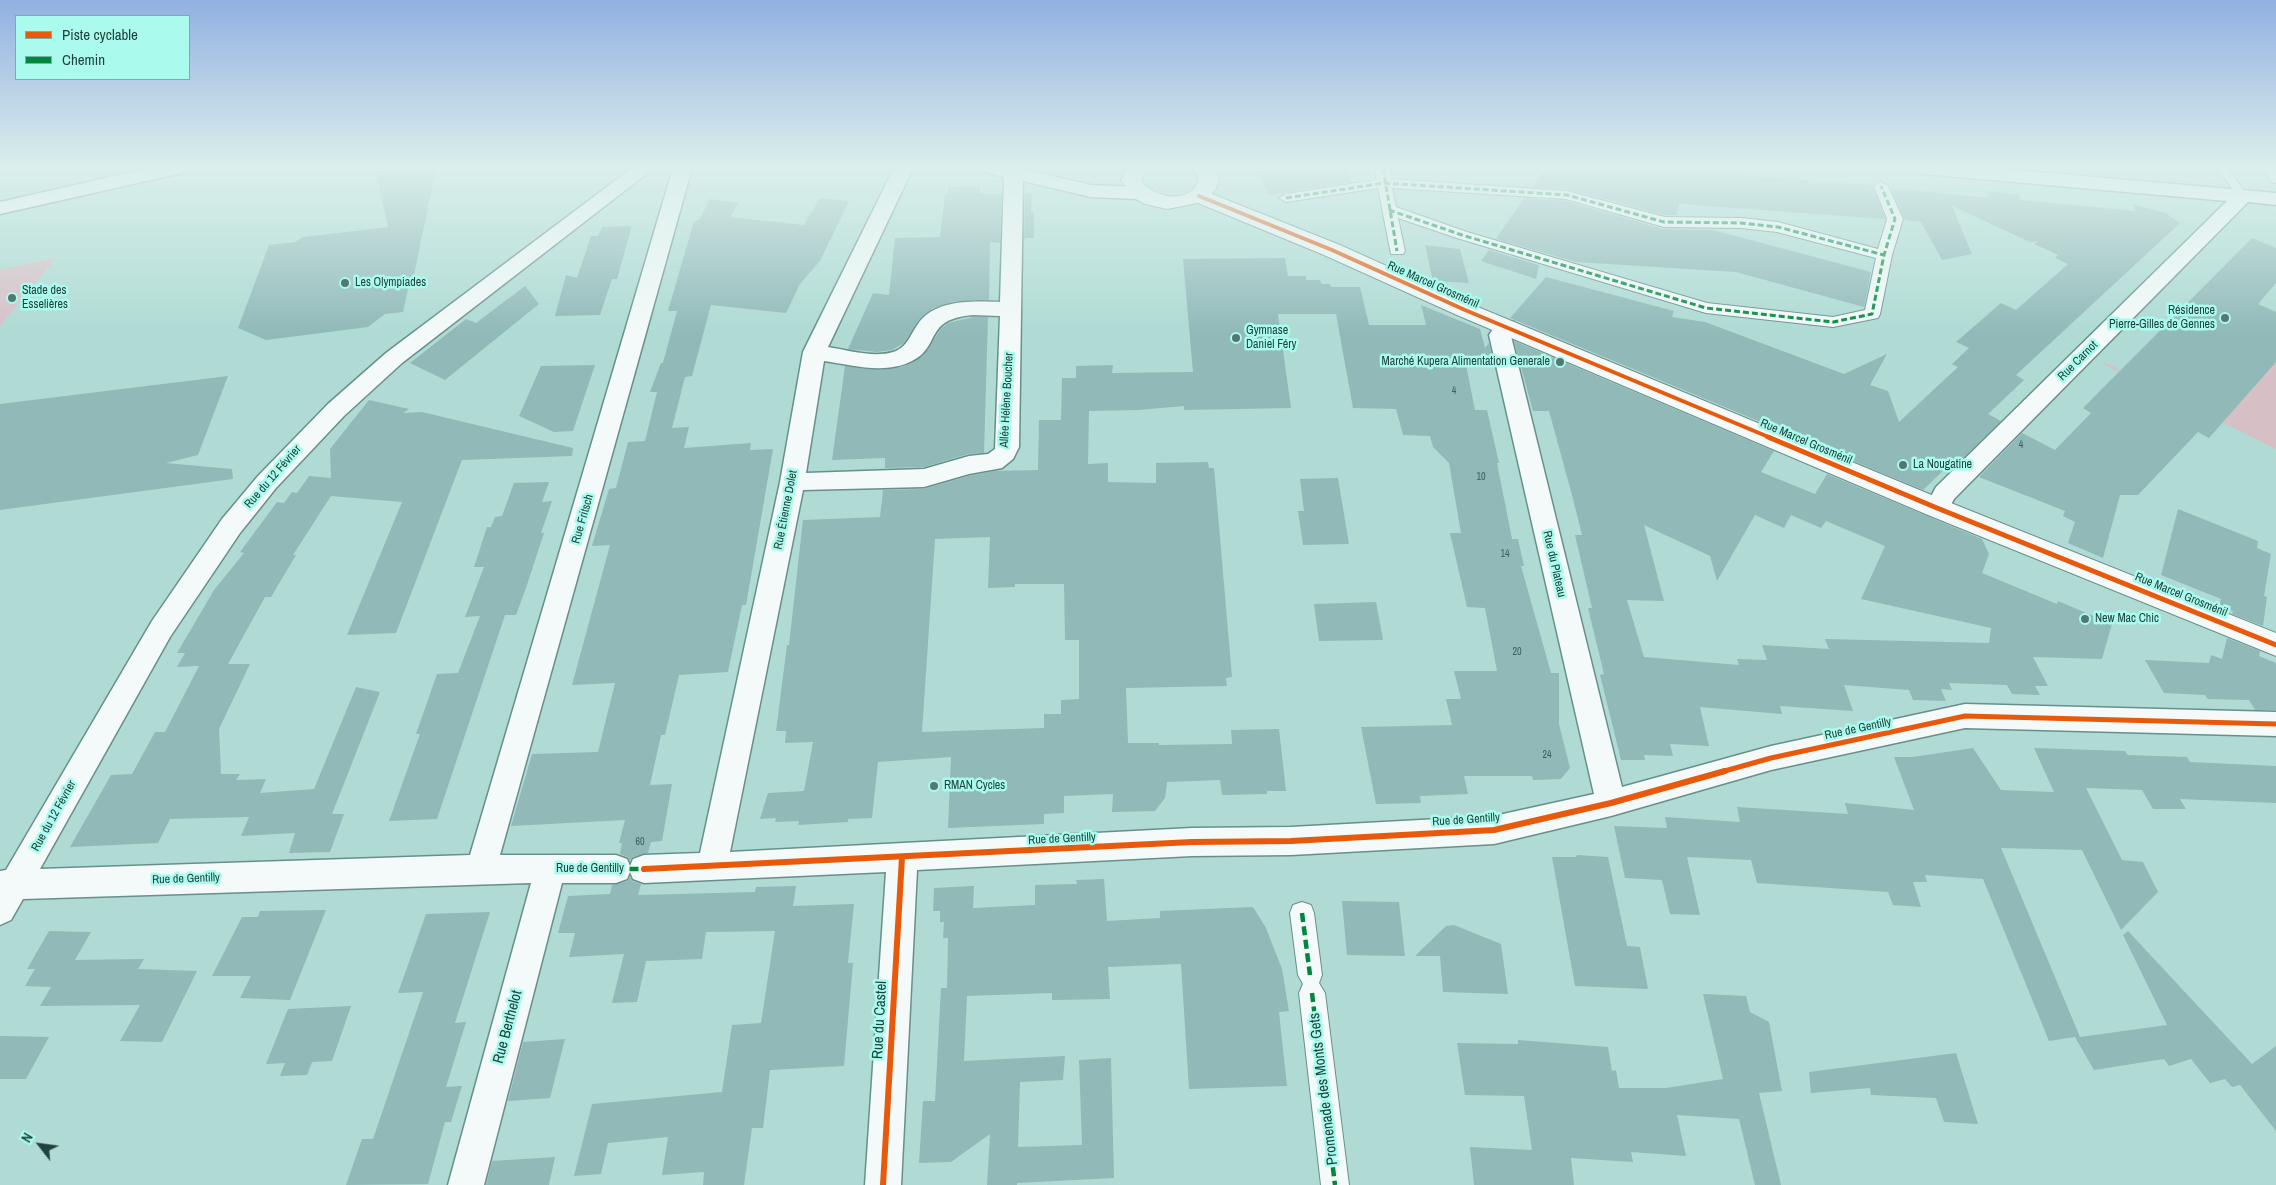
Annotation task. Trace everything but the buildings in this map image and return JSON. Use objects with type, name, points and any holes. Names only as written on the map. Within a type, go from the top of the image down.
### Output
[{"type":"street","name":"Rue du 12 Février","points":[[5,893],[161,629],[231,526],[267,482],[336,410],[394,358],[572,223]]},
{"type":"street","name":"Rue Fritsch","points":[[481,869],[667,223]]},
{"type":"street","name":"Rue Étienne Dolet","points":[[712,867],[792,482],[814,352],[877,223]]},
{"type":"street","name":"Allée Hélène Boucher","points":[[792,482],[924,478],[969,465],[994,462],[1000,458],[1007,447],[1013,223]]},
{"type":"street","name":"Rue Marcel Grosménil","points":[[1266,223],[1332,250],[1405,284],[1506,327],[1937,508],[2276,645]]},
{"type":"street","points":[[1392,223],[1397,251]]},
{"type":"street","points":[[1428,223],[1706,308],[1833,322],[1872,314],[1884,256],[1894,223]]},
{"type":"street","points":[[1744,223],[1778,227],[1884,256]]},
{"type":"street","name":"Rue Carnot","points":[[1937,508],[1945,493],[2216,223]]},
{"type":"street","points":[[814,352],[893,360],[907,354],[919,345],[930,323],[942,314],[958,310],[1012,309]]},
{"type":"street","name":"Rue du Plateau","points":[[1506,327],[1500,335],[1501,340],[1611,803]]},
{"type":"street","name":"Rue de Gentilly","points":[[5,893],[481,869],[712,867],[1192,842],[1291,841],[1494,830],[1611,803],[1771,758],[1965,716],[2276,724]]},
{"type":"street","name":"Rue du Castel","points":[[883,1185],[902,857]]},
{"type":"street","name":"Rue Berthelot","points":[[466,1185],[550,869]]},
{"type":"street","name":"Promenade des Monts Gets","points":[[1302,913],[1335,1185]]},
{"type":"shaded area","name":"Stade des Esselières","points":[[57,257],[0,326],[0,270]]},
{"type":"shaded area","points":[[2276,349],[2276,449],[2103,364],[2105,362],[2149,385],[2237,406],[2256,385]]},
{"type":"marked path","points":[[1392,223],[1397,251]]},
{"type":"marked path","points":[[1428,223],[1706,308],[1833,322],[1872,314],[1884,255],[1894,223]]},
{"type":"marked path","points":[[1744,223],[1778,227],[1884,255]]},
{"type":"marked path","points":[[616,869],[644,869]]},
{"type":"marked path","points":[[1302,913],[1310,975]]},
{"type":"marked path","points":[[1312,993],[1335,1185]]},
{"type":"cycle path","points":[[1266,223],[1332,250],[1465,310],[1937,508],[2276,645]]},
{"type":"cycle path","points":[[644,869],[1192,842],[1291,841],[1494,830],[1611,803],[1771,758],[1965,716],[2276,724]]},
{"type":"cycle path","points":[[883,1185],[902,857]]},
{"type":"place","name":"Les Olympiades","points":[[345,283]]},
{"type":"place","name":"Stade des Esselières","points":[[12,298]]},
{"type":"place","name":"Résidence Pierre-Gilles de Gennes","points":[[2225,318]]},
{"type":"place","name":"Gymnase Daniel Féry","points":[[1236,338]]},
{"type":"place","name":"Marché Kupera Alimentation Generale","points":[[1560,362]]},
{"type":"place","name":"La Nougatine","points":[[1903,465]]},
{"type":"place","name":"New Mac Chic","points":[[2085,619]]},
{"type":"place","name":"RMAN Cycles","points":[[934,786]]}]
